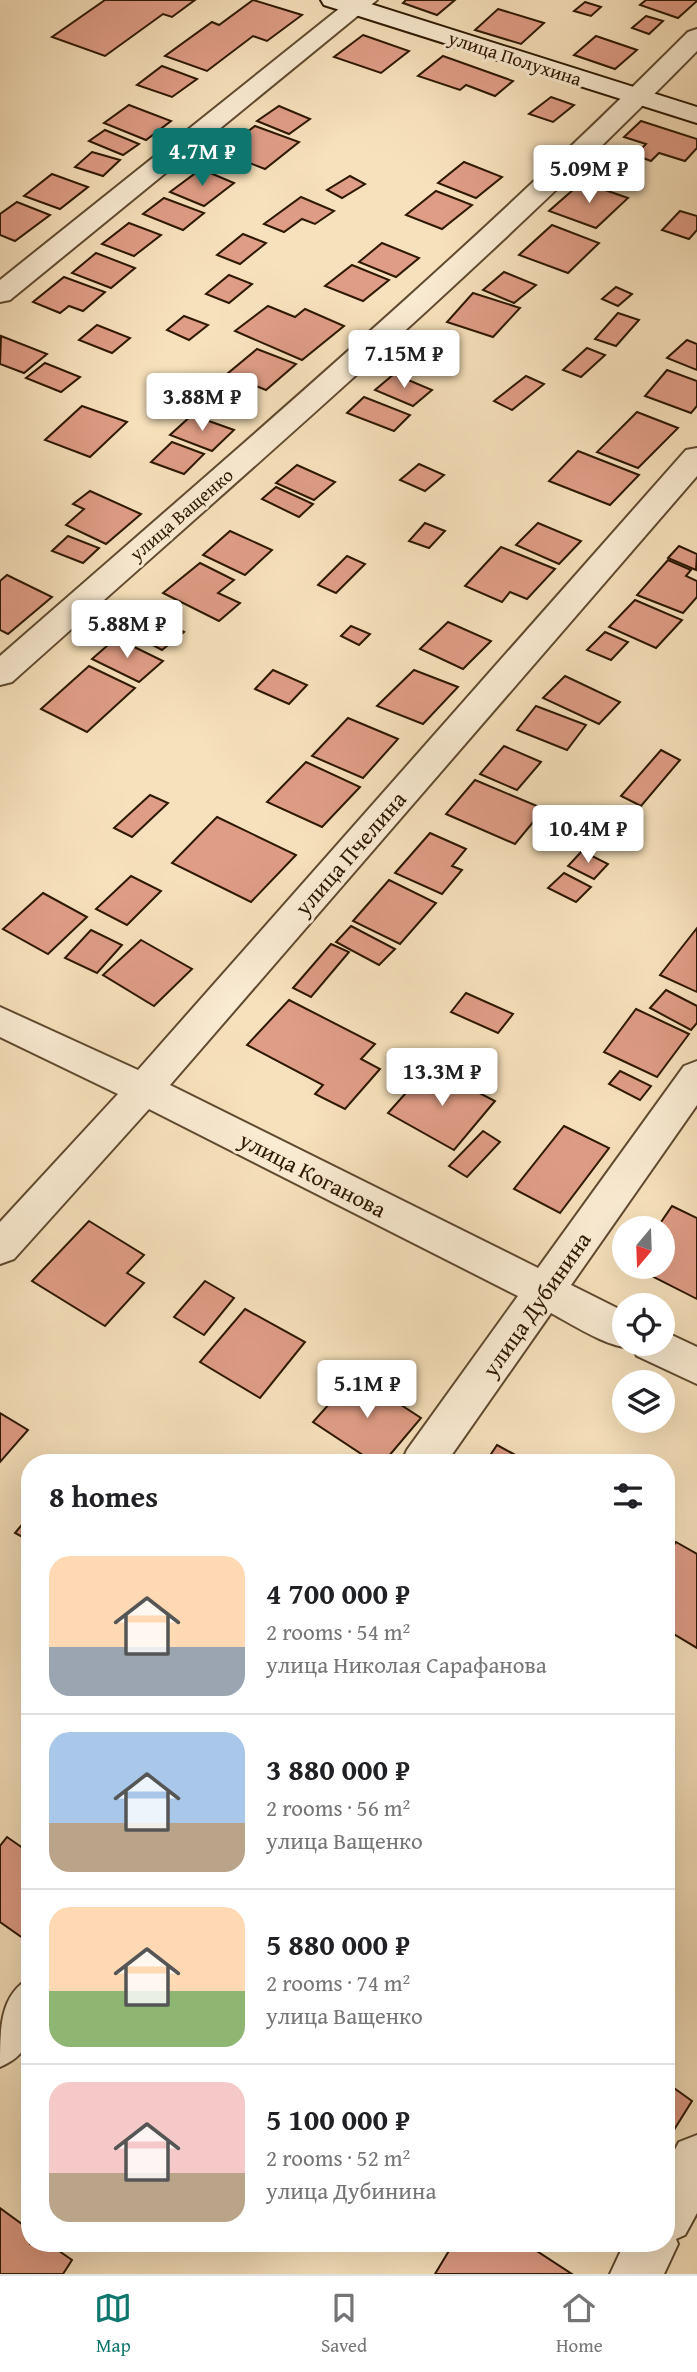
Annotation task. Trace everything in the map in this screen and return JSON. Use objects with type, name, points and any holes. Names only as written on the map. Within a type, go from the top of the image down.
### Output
[{"type":"street","name":"улица Полухина","points":[[352,2],[697,115]]},
{"type":"street","points":[[0,294],[352,2]]},
{"type":"street","name":"улица Ващенко","points":[[0,674],[279,427],[593,142],[697,37]]},
{"type":"street","name":"улица Пчелина","points":[[0,1248],[92,1149],[697,457]]},
{"type":"street","name":"улица Коганова","points":[[0,1021],[143,1089],[612,1324]]},
{"type":"street","name":"улица Дубинина","points":[[428,1454],[697,1076]]},
{"type":"street","points":[[675,1356],[697,1367]]},
{"type":"street","points":[[0,2042],[21,2014]]},
{"type":"street","points":[[675,2202],[697,2160]]},
{"type":"street","points":[[636,2274],[648,2252]]},
{"type":"building","points":[[105,0],[195,0],[172,17],[163,14],[105,56],[52,37]]},
{"type":"building","points":[[253,0],[302,15],[267,41],[253,36],[207,71],[165,56],[212,22],[219,25]]},
{"type":"building","points":[[406,0],[455,0],[437,15],[403,3]]},
{"type":"building","points":[[646,0],[697,1],[678,18],[640,5]]},
{"type":"building","points":[[585,2],[601,7],[591,16],[574,11]]},
{"type":"building","points":[[498,9],[544,23],[521,44],[475,30]]},
{"type":"building","points":[[646,16],[663,21],[649,34],[632,28]]},
{"type":"building","points":[[363,35],[409,51],[381,73],[334,57]]},
{"type":"building","points":[[596,36],[637,50],[615,69],[574,55]]},
{"type":"building","points":[[443,56],[513,81],[495,96],[466,85],[460,90],[418,76]]},
{"type":"building","points":[[162,66],[197,79],[172,97],[137,85]]},
{"type":"building","points":[[551,97],[574,105],[553,122],[529,114]]},
{"type":"building","points":[[129,105],[171,121],[146,140],[104,123]]},
{"type":"building","points":[[279,106],[310,119],[289,134],[257,121]]},
{"type":"building","points":[[641,121],[697,139],[697,148],[685,161],[659,153],[651,161],[635,155],[646,144],[624,137]]},
{"type":"building","points":[[255,126],[299,142],[265,169],[221,152]]},
{"type":"building","points":[[105,130],[139,144],[123,155],[89,141]]},
{"type":"building","points":[[92,152],[120,160],[103,176],[75,167]]},
{"type":"building","points":[[464,162],[502,177],[476,198],[438,183]]},
{"type":"building","points":[[201,169],[234,183],[204,206],[170,192]]},
{"type":"building","points":[[52,174],[88,187],[60,209],[24,196]]},
{"type":"building","points":[[350,176],[365,184],[342,198],[327,190]]},
{"type":"building","points":[[582,182],[628,198],[596,228],[549,211]]},
{"type":"building","points":[[436,191],[472,205],[442,229],[406,215]]},
{"type":"building","points":[[301,197],[334,211],[315,224],[302,219],[284,232],[264,224]]},
{"type":"building","points":[[164,198],[204,213],[183,230],[143,214]]},
{"type":"building","points":[[17,202],[50,215],[15,241],[0,235],[0,214]]},
{"type":"building","points":[[680,211],[697,216],[697,230],[689,239],[662,230]]},
{"type":"building","points":[[129,223],[161,235],[134,256],[102,244]]},
{"type":"building","points":[[552,225],[599,243],[568,273],[519,255]]},
{"type":"building","points":[[243,234],[266,243],[240,264],[217,255]]},
{"type":"building","points":[[382,243],[419,258],[396,277],[359,262]]},
{"type":"building","points":[[96,253],[135,268],[111,288],[72,273]]},
{"type":"building","points":[[352,265],[389,280],[363,301],[325,286]]},
{"type":"building","points":[[504,272],[536,285],[514,303],[483,290]]},
{"type":"building","points":[[229,275],[252,284],[229,303],[206,294]]},
{"type":"building","points":[[64,277],[105,292],[83,311],[69,306],[60,313],[33,302]]},
{"type":"building","points":[[616,287],[632,294],[618,306],[602,299]]},
{"type":"building","points":[[473,293],[520,308],[493,337],[447,322]]},
{"type":"building","points":[[268,306],[295,317],[305,309],[344,326],[302,360],[235,331]]},
{"type":"building","points":[[618,313],[639,320],[616,346],[595,339]]},
{"type":"building","points":[[184,316],[208,325],[189,340],[167,330]]},
{"type":"building","points":[[97,325],[130,338],[112,353],[79,340]]},
{"type":"building","points":[[1,336],[47,354],[24,373],[0,364]]},
{"type":"building","points":[[687,340],[697,344],[697,370],[667,358]]},
{"type":"building","points":[[587,348],[605,355],[581,377],[563,370]]},
{"type":"building","points":[[257,349],[296,364],[266,390],[227,374]]},
{"type":"building","points":[[45,363],[80,377],[61,392],[26,378]]},
{"type":"building","points":[[667,370],[697,381],[697,406],[691,413],[645,396]]},
{"type":"building","points":[[394,374],[432,390],[413,406],[375,390]]},
{"type":"building","points":[[526,376],[544,384],[512,410],[494,401]]},
{"type":"building","points":[[364,397],[410,415],[394,431],[347,413]]},
{"type":"building","points":[[82,406],[127,422],[90,457],[45,440]]},
{"type":"building","points":[[637,412],[678,428],[638,468],[597,452]]},
{"type":"building","points":[[192,415],[234,430],[212,451],[170,435]]},
{"type":"building","points":[[172,442],[204,454],[184,474],[151,462]]},
{"type":"building","points":[[578,451],[639,475],[610,505],[549,481]]},
{"type":"building","points":[[419,464],[444,475],[425,491],[400,480]]},
{"type":"building","points":[[297,465],[335,482],[314,500],[276,483]]},
{"type":"building","points":[[276,487],[313,504],[299,517],[262,499]]},
{"type":"building","points":[[90,491],[141,514],[106,544],[66,525],[84,509],[73,504]]},
{"type":"building","points":[[425,523],[445,531],[429,548],[409,541]]},
{"type":"building","points":[[538,523],[581,541],[559,564],[516,545]]},
{"type":"building","points":[[230,531],[272,550],[245,575],[203,555]]},
{"type":"building","points":[[68,536],[99,548],[83,563],[52,551]]},
{"type":"building","points":[[679,546],[697,554],[696,570],[668,558]]},
{"type":"building","points":[[501,547],[555,569],[527,599],[510,592],[502,602],[465,586]]},
{"type":"building","points":[[347,556],[365,564],[336,593],[318,585]]},
{"type":"building","points":[[668,560],[691,570],[686,576],[697,581],[697,597],[683,613],[637,595]]},
{"type":"building","points":[[200,563],[234,580],[218,593],[240,603],[219,621],[163,593]]},
{"type":"building","points":[[7,575],[52,597],[8,634],[0,630],[0,581]]},
{"type":"building","points":[[635,600],[682,620],[656,648],[609,627]]},
{"type":"building","points":[[130,603],[184,632],[162,650],[108,621]]},
{"type":"building","points":[[448,622],[491,641],[463,669],[420,649]]},
{"type":"building","points":[[351,626],[370,634],[359,645],[341,636]]},
{"type":"building","points":[[605,632],[628,642],[611,660],[587,650]]},
{"type":"building","points":[[116,638],[163,661],[139,682],[92,659]]},
{"type":"building","points":[[89,666],[135,688],[87,732],[41,709]]},
{"type":"building","points":[[273,670],[307,685],[289,704],[255,689]]},
{"type":"building","points":[[414,670],[458,687],[423,724],[377,706]]},
{"type":"building","points":[[565,676],[620,702],[599,724],[543,698]]},
{"type":"building","points":[[536,706],[586,725],[567,750],[517,730]]},
{"type":"building","points":[[348,718],[398,739],[363,778],[312,756]]},
{"type":"building","points":[[504,746],[541,762],[517,790],[480,774]]},
{"type":"building","points":[[661,750],[680,760],[641,806],[621,796]]},
{"type":"building","points":[[306,762],[360,787],[322,827],[267,802]]},
{"type":"building","points":[[475,780],[544,809],[515,844],[446,814]]},
{"type":"building","points":[[150,795],[168,803],[132,837],[114,828]]},
{"type":"building","points":[[217,817],[296,855],[251,902],[172,863]]},
{"type":"building","points":[[430,833],[466,849],[452,866],[462,870],[442,894],[395,873]]},
{"type":"building","points":[[582,851],[608,864],[594,879],[568,866]]},
{"type":"building","points":[[564,873],[591,887],[576,902],[548,888]]},
{"type":"building","points":[[131,876],[161,891],[127,925],[96,909]]},
{"type":"building","points":[[389,880],[436,903],[400,944],[353,921]]},
{"type":"building","points":[[43,893],[87,917],[48,954],[3,929]]},
{"type":"building","points":[[351,926],[395,949],[379,965],[336,942]]},
{"type":"building","points":[[697,928],[697,992],[660,975]]},
{"type":"building","points":[[91,930],[122,945],[97,973],[65,958]]},
{"type":"building","points":[[141,940],[192,969],[154,1006],[103,975]]},
{"type":"building","points":[[331,944],[349,952],[311,997],[293,988]]},
{"type":"building","points":[[666,990],[697,1006],[697,1023],[691,1030],[650,1008]]},
{"type":"building","points":[[466,993],[513,1014],[498,1033],[451,1012]]},
{"type":"building","points":[[289,1000],[375,1044],[361,1059],[380,1069],[345,1109],[315,1094],[323,1085],[247,1045]]},
{"type":"building","points":[[636,1009],[689,1034],[657,1077],[604,1052]]},
{"type":"building","points":[[429,1067],[495,1101],[454,1150],[388,1113]]},
{"type":"building","points":[[620,1071],[651,1086],[640,1100],[609,1084]]},
{"type":"building","points":[[564,1126],[609,1148],[560,1213],[514,1189]]},
{"type":"building","points":[[483,1131],[500,1142],[467,1177],[449,1166]]},
{"type":"building","points":[[672,1206],[697,1218],[697,1299],[658,1279],[676,1279],[676,1216],[665,1216]]},
{"type":"building","points":[[89,1221],[144,1255],[127,1273],[144,1283],[105,1326],[32,1281]]},
{"type":"building","points":[[205,1281],[234,1298],[204,1335],[174,1317]]},
{"type":"building","points":[[245,1309],[305,1342],[260,1398],[200,1362]]},
{"type":"building","points":[[355,1375],[421,1418],[391,1454],[361,1454],[313,1422]]},
{"type":"building","points":[[0,1413],[28,1430],[0,1462]]},
{"type":"building","points":[[497,1445],[514,1454],[491,1454]]},
{"type":"building","points":[[21,1526],[21,1536],[15,1533]]},
{"type":"building","points":[[675,1543],[697,1554],[697,1648],[675,1635]]},
{"type":"building","points":[[7,1837],[21,1847],[21,1937],[0,1922],[0,1846]]},
{"type":"building","points":[[675,2089],[692,2101],[675,2128]]},
{"type":"building","points":[[0,2208],[21,2223],[21,2252],[60,2252],[72,2260],[63,2274],[0,2274]]},
{"type":"building","points":[[448,2252],[538,2252],[572,2274],[435,2274]]}]
